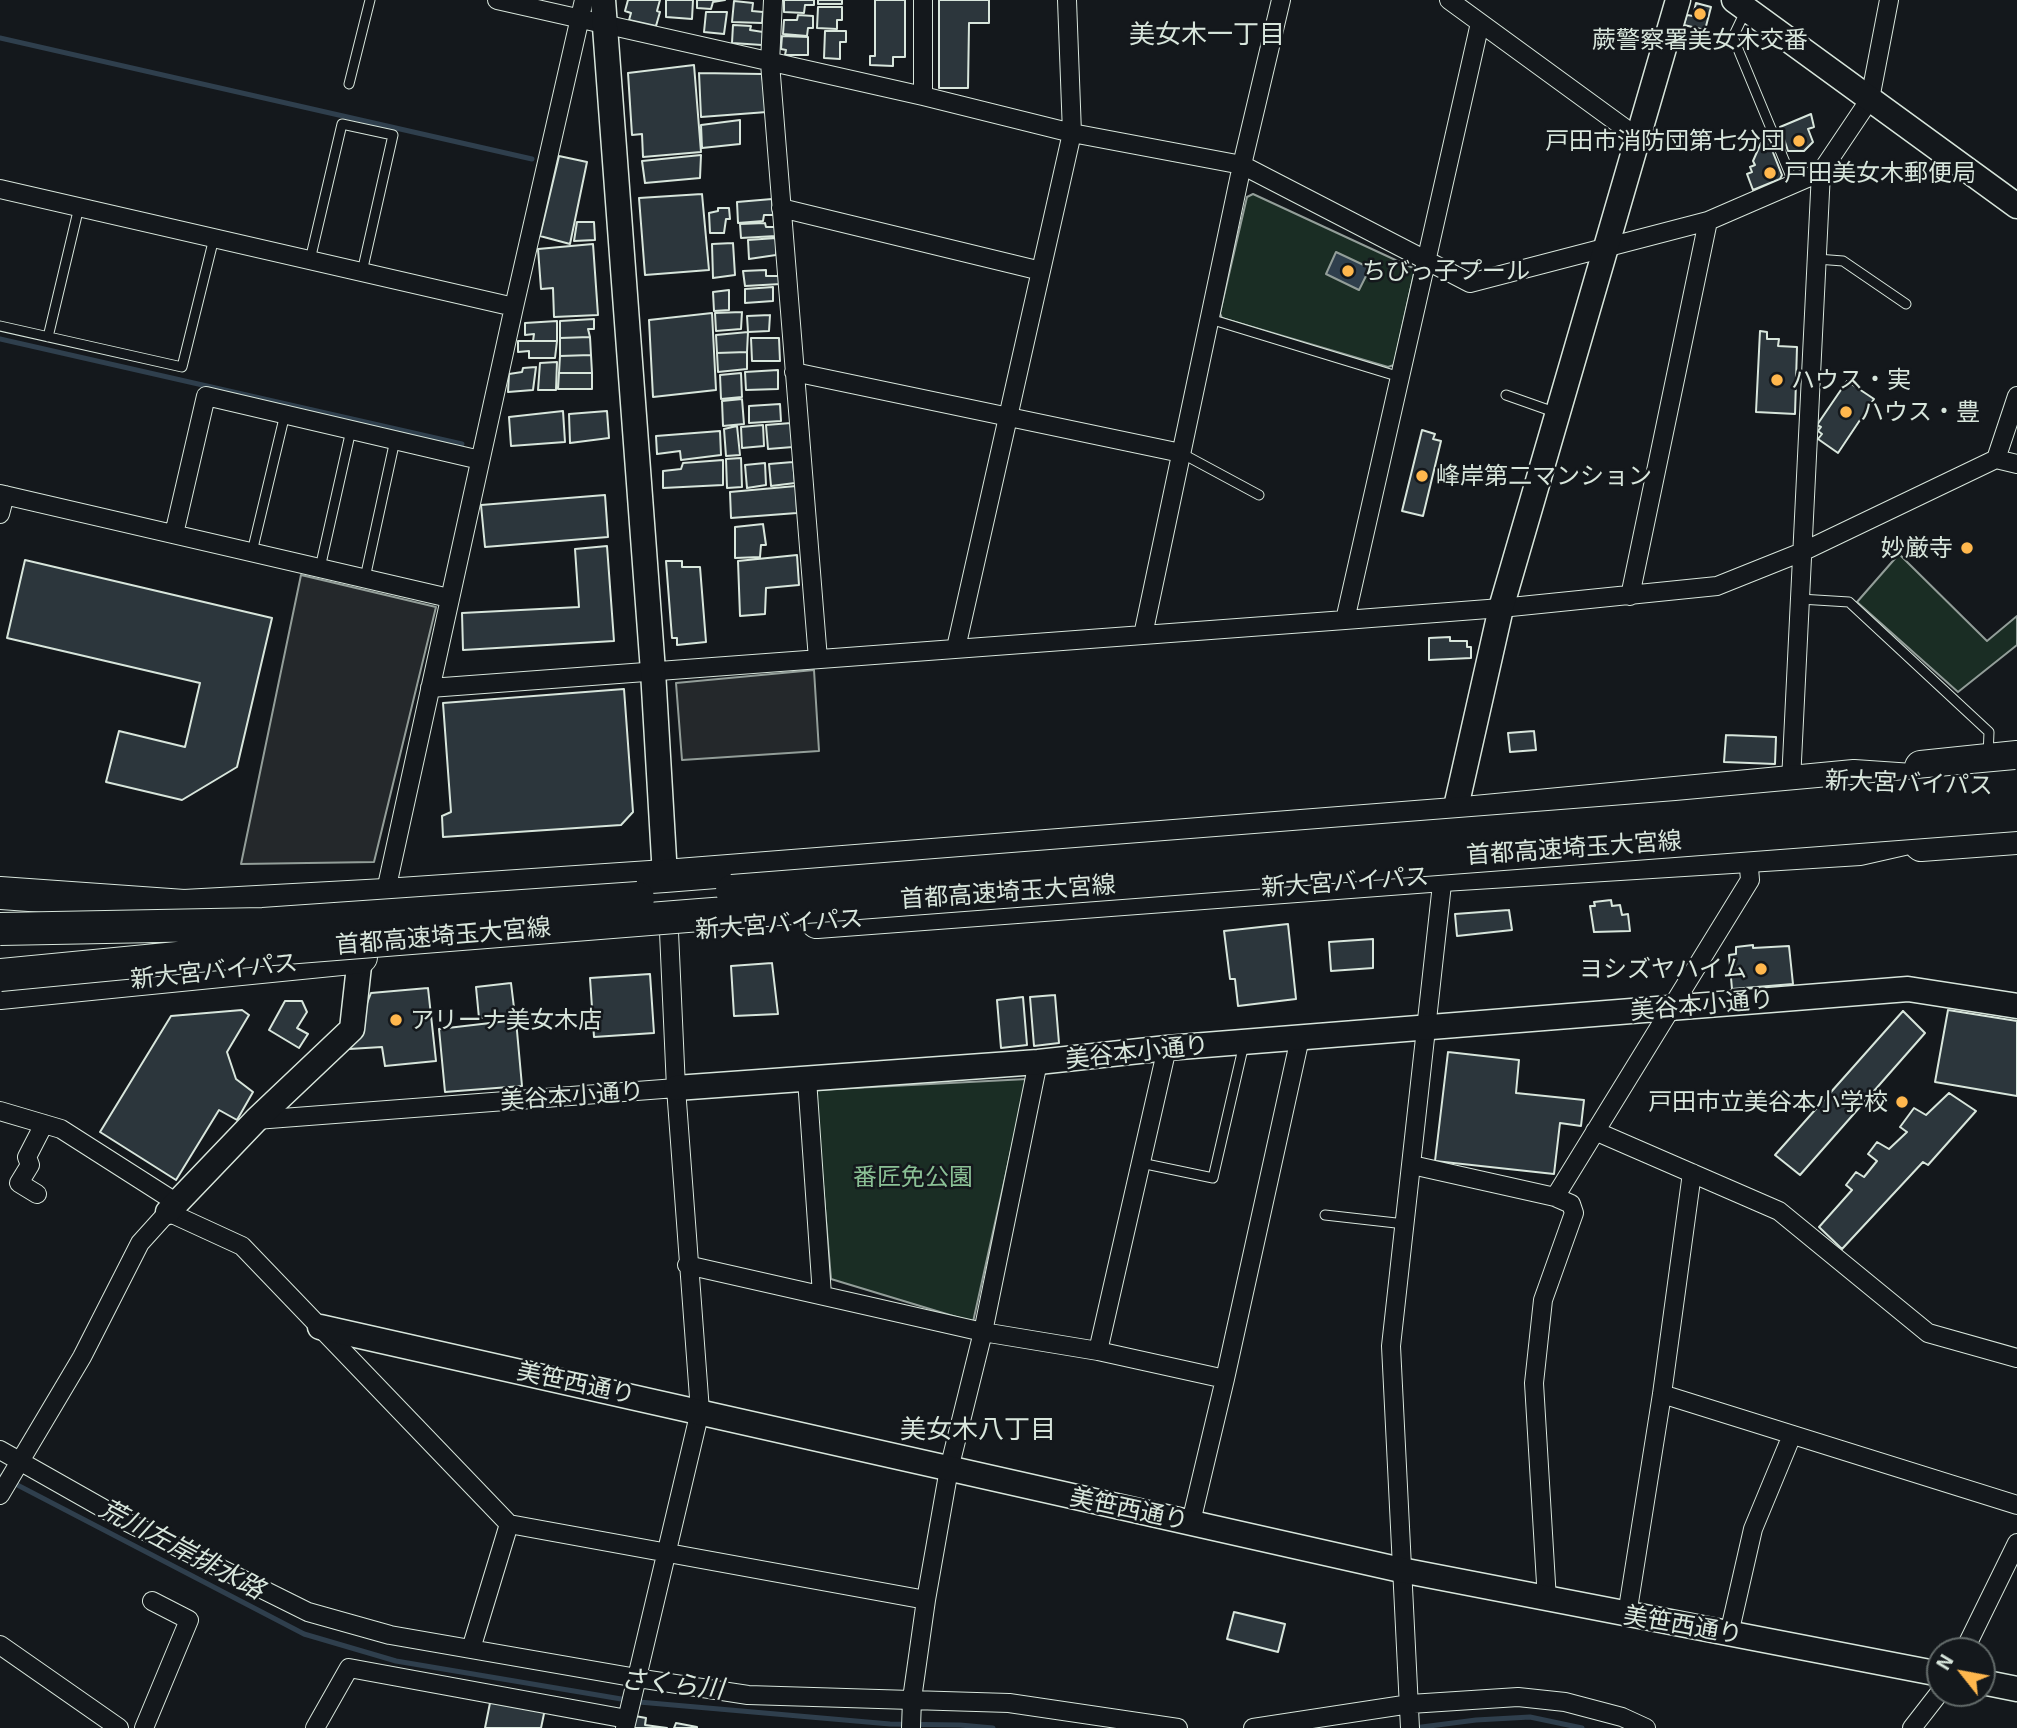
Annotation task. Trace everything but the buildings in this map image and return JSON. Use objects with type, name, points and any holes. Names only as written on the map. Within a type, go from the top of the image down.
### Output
[{"type":"highway","points":[[1854,776],[2003,757]]},
{"type":"highway","points":[[1677,828],[1822,787],[2017,772]]},
{"type":"highway","name":"新大宮バイパス","points":[[0,893],[184,906],[665,876],[1454,814],[1791,780],[1854,776],[2017,787]]},
{"type":"highway","name":"首都高速埼玉大宮線","points":[[0,975],[1677,828],[2017,787]]},
{"type":"highway","name":"新大宮バイパス","points":[[0,993],[360,957],[668,932],[1443,875],[1860,849],[2017,814]]},
{"type":"highway","name":"首都高速埼玉大宮線","points":[[0,929],[263,924],[1677,828],[2017,814]]},
{"type":"highway","points":[[1677,828],[1824,843],[2017,827]]},
{"type":"highway","points":[[1860,849],[2017,838]]},
{"type":"street","points":[[497,0],[770,64],[923,96],[1072,133],[1242,165],[1470,283],[1708,222],[1821,173]]},
{"type":"street","points":[[385,895],[584,0]]},
{"type":"street","points":[[604,0],[653,671],[665,876]]},
{"type":"street","points":[[773,0],[770,64],[818,659]]},
{"type":"street","points":[[923,0],[923,96]]},
{"type":"street","points":[[956,649],[1072,133],[1067,0]]},
{"type":"street","points":[[1143,635],[1242,165],[1281,0]]},
{"type":"street","points":[[1449,0],[1637,137]]},
{"type":"street","points":[[1410,1717],[1391,1346],[1443,875],[1454,814],[1501,608],[1678,0]]},
{"type":"street","points":[[1791,780],[1821,173],[1870,99],[1889,0]]},
{"type":"street","points":[[1740,5],[2017,206]]},
{"type":"street","points":[[1345,620],[1480,23]]},
{"type":"street","points":[[0,189],[514,307]]},
{"type":"street","points":[[781,208],[1041,271]]},
{"type":"street","points":[[1630,596],[1708,222]]},
{"type":"street","points":[[794,372],[1181,453]]},
{"type":"street","points":[[174,534],[206,396],[480,460]]},
{"type":"street","points":[[1996,459],[2017,396]]},
{"type":"street","points":[[429,688],[1501,608],[1717,586],[1802,552],[1996,459],[2017,464]]},
{"type":"street","points":[[0,514],[2,494],[449,598]]},
{"type":"street","points":[[1555,1197],[1750,880],[1748,856]]},
{"type":"street","points":[[315,1728],[349,1668],[627,1720],[700,1411],[676,1088],[668,932]]},
{"type":"street","points":[[1,1493],[82,1357],[140,1243],[256,1120],[352,1029],[360,957]]},
{"type":"street","name":"美谷本小通り","points":[[256,1120],[1038,1062],[1167,1048],[1908,989],[2017,1006]]},
{"type":"street","points":[[1191,1522],[1300,1038]]},
{"type":"street","points":[[1098,1351],[1167,1048]]},
{"type":"street","points":[[911,1728],[911,1704],[926,1600],[949,1469],[983,1332],[1038,1062]]},
{"type":"street","points":[[807,1079],[822,1295]]},
{"type":"street","points":[[0,1111],[61,1129],[172,1208],[242,1246],[509,1524],[926,1600]]},
{"type":"street","points":[[37,1194],[19,1183],[30,1165],[27,1157],[44,1124]]},
{"type":"street","points":[[1595,1131],[1779,1211],[1928,1333],[2017,1358]]},
{"type":"street","points":[[1412,1165],[1555,1197],[1571,1204],[1574,1213],[1543,1300],[1534,1382],[1547,1600]]},
{"type":"street","points":[[1627,1615],[1662,1394],[1692,1173]]},
{"type":"street","points":[[688,1265],[983,1332],[1098,1351],[1225,1379]]},
{"type":"street","name":"美笹西通り","points":[[320,1327],[1401,1570],[1926,1671]]},
{"type":"street","points":[[1662,1394],[2017,1505]]},
{"type":"street","points":[[1729,1634],[1753,1529],[1792,1435]]},
{"type":"street","points":[[0,1450],[19,1466],[308,1612],[390,1635],[636,1683],[748,1695],[911,1704],[1009,1703],[1178,1728]]},
{"type":"street","points":[[471,1649],[509,1524]]},
{"type":"street","points":[[1971,1637],[2017,1543]]},
{"type":"street","points":[[144,1728],[189,1620],[152,1601]]},
{"type":"street","points":[[0,1645],[119,1728]]},
{"type":"street","points":[[1996,1685],[2017,1689]]},
{"type":"street","points":[[1253,1728],[1410,1717],[1518,1698],[1565,1702],[1622,1717],[1647,1728]]},
{"type":"street","points":[[1912,1728],[1928,1707]]},
{"type":"lane","points":[[349,84],[370,0]]},
{"type":"lane","points":[[1740,5],[1733,37],[1794,184]]},
{"type":"lane","points":[[310,260],[342,124],[393,135],[362,272]]},
{"type":"lane","points":[[48,337],[79,207]]},
{"type":"lane","points":[[0,326],[183,367],[214,238]]},
{"type":"lane","points":[[1817,258],[1843,261],[1906,304]]},
{"type":"lane","points":[[1210,318],[1400,377]]},
{"type":"lane","points":[[1506,396],[1559,413]]},
{"type":"lane","points":[[252,552],[285,414]]},
{"type":"lane","points":[[320,568],[351,430]]},
{"type":"lane","points":[[365,578],[395,440]]},
{"type":"lane","points":[[1181,453],[1259,495]]},
{"type":"lane","points":[[1800,599],[1849,602],[1989,732],[2003,757]]},
{"type":"lane","points":[[1141,1163],[1213,1178],[1244,1042]]},
{"type":"lane","points":[[1325,1215],[1405,1224]]},
{"type":"green space","points":[[1253,194],[1415,269],[1394,365],[1388,367],[1222,318],[1220,313],[1247,197]]},
{"type":"green space","points":[[1899,554],[1987,641],[2017,616],[2017,645],[1958,692],[1857,602]]},
{"type":"green space","name":"番匠免公園","points":[[1027,1079],[973,1322],[831,1279],[815,1090]]},
{"type":"shaded area","points":[[301,575],[436,607],[374,862],[241,864]]},
{"type":"shaded area","points":[[814,670],[819,751],[682,760],[676,683]]},
{"type":"water","name":"ちびっ子プール","points":[[1336,252],[1370,268],[1359,290],[1326,274]]},
{"type":"waterway","points":[[0,38],[532,159]]},
{"type":"waterway","points":[[0,339],[462,444]]},
{"type":"waterway","name":"さくら川","points":[[0,1476],[304,1634],[396,1661],[639,1702],[890,1724],[993,1728]]},
{"type":"waterway","name":"さくら川","points":[[1414,1728],[1476,1720],[1530,1717],[1582,1728]]},
{"type":"place","name":"蕨警察署美女木交番","points":[[1700,14]]},
{"type":"place","name":"戸田市消防団第七分団","points":[[1799,141]]},
{"type":"place","name":"戸田美女木郵便局","points":[[1770,173]]},
{"type":"place","name":"ちびっ子プール","points":[[1348,271]]},
{"type":"place","name":"ハウス・実","points":[[1777,380]]},
{"type":"place","name":"ハウス・豊","points":[[1846,412]]},
{"type":"place","name":"峰岸第二マンション","points":[[1422,476]]},
{"type":"place","name":"妙厳寺","points":[[1967,548]]},
{"type":"place","name":"ヨシズヤハイム","points":[[1761,969]]},
{"type":"place","name":"アリーナ美女木店","points":[[396,1020]]},
{"type":"place","name":"戸田市立美谷本小学校","points":[[1902,1102]]},
{"type":"district","name":"美女木一丁目","points":[[1207,34]]},
{"type":"district","name":"美女木八丁目","points":[[978,1429]]},
{"type":"water label","name":"荒川左岸排水路","points":[[182,1549]]}]
